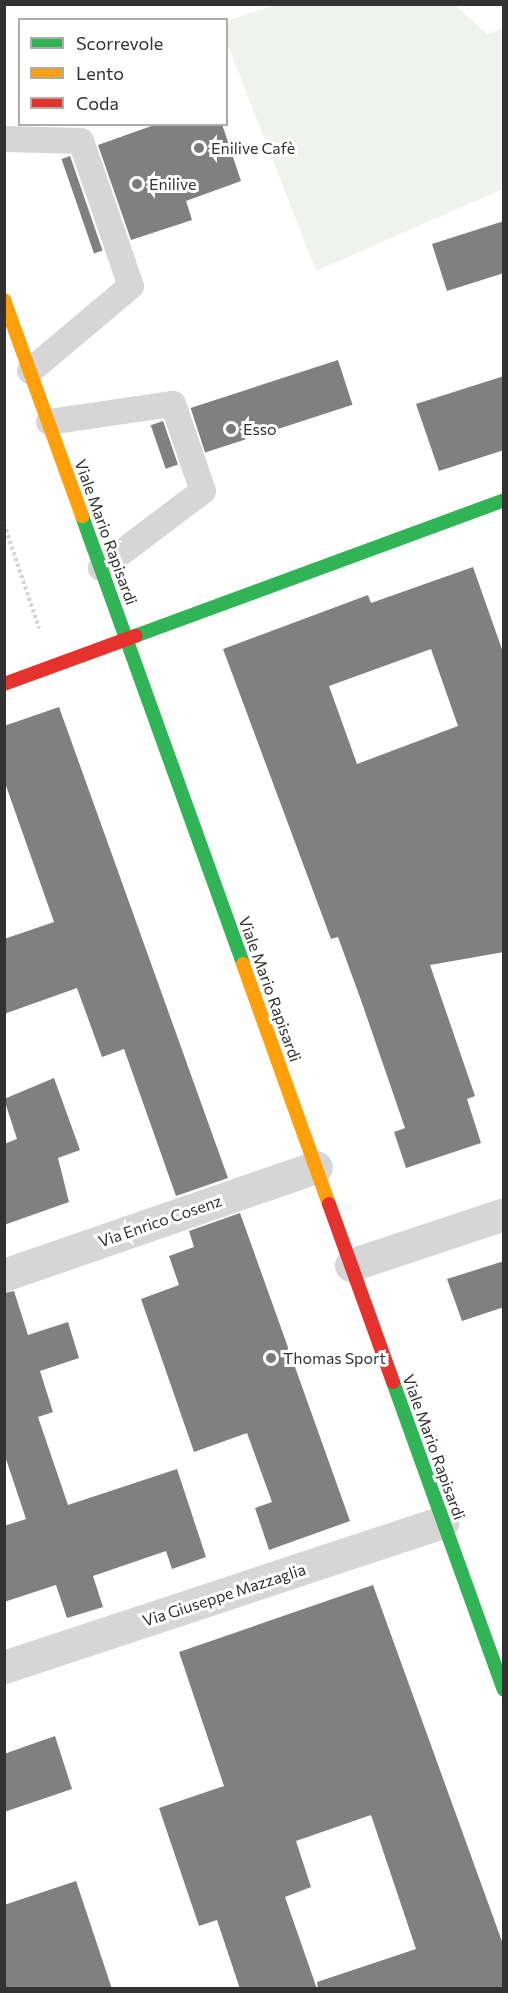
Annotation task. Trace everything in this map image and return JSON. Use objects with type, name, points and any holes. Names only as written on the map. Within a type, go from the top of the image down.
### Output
[{"type":"main road","name":"Viale Mario Rapisardi","points":[[4,300],[504,1690]]},
{"type":"main road","points":[[4,684],[504,500]]},
{"type":"street","name":"Via Enrico Cosenz","points":[[4,1275],[316,1167]]},
{"type":"street","points":[[351,1265],[504,1214]]},
{"type":"street","name":"Via Giuseppe Mazzaglia","points":[[4,1667],[443,1522]]},
{"type":"lane","points":[[4,140],[81,141],[131,286],[30,371]]},
{"type":"lane","points":[[49,423],[173,404],[177,415],[203,490],[101,568]]},
{"type":"path","points":[[4,524],[39,628],[31,631]]},
{"type":"shaded area","points":[[275,5],[455,5],[487,34],[503,28],[503,189],[316,271],[228,46],[228,21]]},
{"type":"building","points":[[151,126],[223,126],[241,181],[186,201],[192,220],[131,240],[98,145]]},
{"type":"building","points":[[70,156],[103,251],[94,253],[61,159]]},
{"type":"building","points":[[504,221],[504,273],[447,291],[432,244]]},
{"type":"building","points":[[338,360],[353,405],[205,453],[191,408]]},
{"type":"building","points":[[504,376],[504,450],[439,471],[416,404]]},
{"type":"building","points":[[163,421],[178,464],[166,469],[151,425]]},
{"type":"building","points":[[473,567],[504,655],[504,952],[430,965],[475,1096],[467,1099],[481,1143],[406,1168],[394,1132],[405,1128],[362,1003],[338,937],[331,939],[223,649],[368,595],[371,603]],"holes":[[[431,649],[458,726],[357,764],[329,686]]]},
{"type":"building","points":[[59,707],[228,1178],[176,1196],[124,1049],[102,1057],[77,988],[4,1014],[4,939],[54,922],[4,780],[4,726]]},
{"type":"building","points":[[54,1078],[80,1150],[58,1158],[69,1202],[4,1225],[4,1144],[17,1139],[4,1099]]},
{"type":"building","points":[[240,1213],[350,1521],[269,1550],[255,1508],[272,1502],[247,1433],[194,1452],[141,1299],[179,1285],[169,1256],[194,1247],[189,1231]]},
{"type":"building","points":[[504,1261],[504,1307],[462,1321],[447,1279]]},
{"type":"building","points":[[14,1291],[28,1335],[68,1322],[79,1358],[40,1371],[53,1412],[38,1417],[68,1505],[177,1469],[206,1557],[172,1569],[166,1551],[93,1576],[103,1607],[67,1618],[56,1585],[4,1602],[4,1526],[26,1519],[4,1453],[4,1293]]},
{"type":"building","points":[[373,1585],[504,1947],[504,1989],[318,1989],[317,1982],[416,1949],[371,1815],[296,1841],[311,1887],[285,1897],[317,1989],[240,1989],[217,1920],[199,1926],[159,1808],[224,1786],[179,1652]]},
{"type":"building","points":[[55,1736],[72,1789],[4,1812],[4,1754]]},
{"type":"building","points":[[76,1881],[112,1989],[4,1989],[4,1905]]},
{"type":"traffic: fast","points":[[135,636],[504,500]]},
{"type":"traffic: fast","points":[[82,516],[243,964]]},
{"type":"traffic: fast","points":[[393,1382],[504,1690]]},
{"type":"traffic: slow","points":[[4,300],[82,516]]},
{"type":"traffic: slow","points":[[243,964],[329,1204]]},
{"type":"traffic: jam","points":[[4,684],[135,636]]},
{"type":"traffic: jam","points":[[329,1204],[393,1382]]},
{"type":"place","name":"Enilive Cafè","points":[[199,148]]},
{"type":"place","name":"Enilive","points":[[137,184]]},
{"type":"place","name":"Esso","points":[[231,429]]},
{"type":"place","name":"Thomas Sport","points":[[271,1358]]}]
